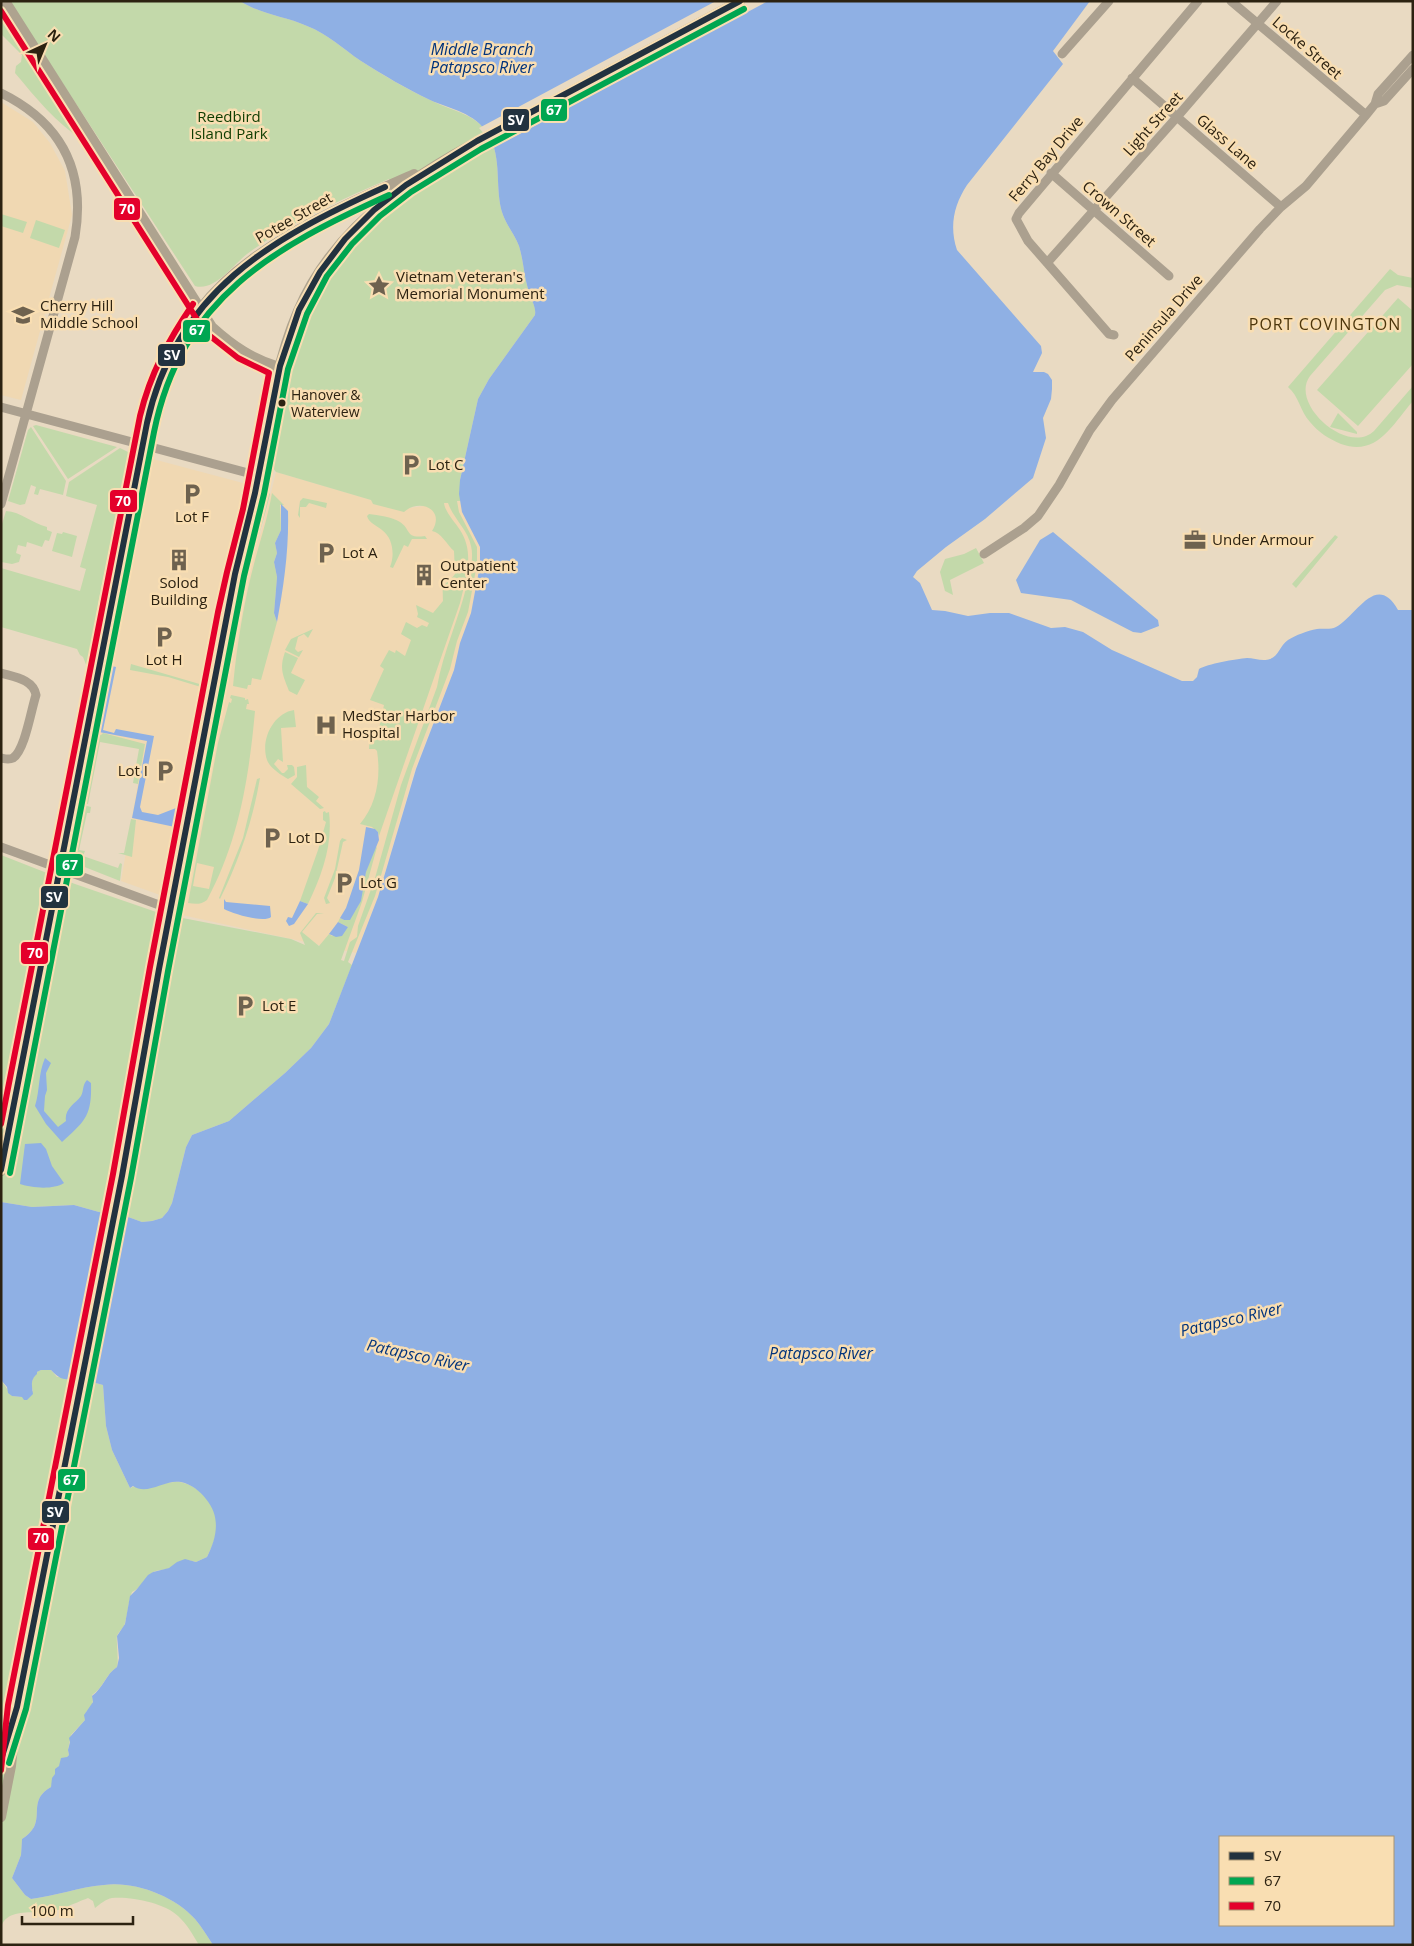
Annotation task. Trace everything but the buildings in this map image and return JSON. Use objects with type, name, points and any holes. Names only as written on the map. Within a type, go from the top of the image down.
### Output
[{"type":"main road","points":[[4,1],[212,327],[242,352],[259,361],[279,367]]},
{"type":"main road","points":[[1,1818],[11,1766],[17,1707],[122,1176],[170,910],[235,574],[248,529],[279,367],[299,309],[321,269],[350,233],[383,202],[433,165],[740,1]]},
{"type":"main road","name":"Potee Street","points":[[1,1171],[142,445],[163,373],[177,344],[200,309],[233,275],[276,243],[360,198],[433,165]]},
{"type":"main road","points":[[1,1761],[17,1707]]},
{"type":"street","points":[[1062,54],[1109,1]]},
{"type":"street","name":"Ferry Bay Drive","points":[[1114,336],[1109,334],[1028,241],[1016,220],[1019,213],[1051,173],[1198,1]]},
{"type":"street","name":"Locke Street","points":[[1232,1],[1366,115]]},
{"type":"street","name":"Light Street","points":[[1047,263],[1277,1]]},
{"type":"street","points":[[1394,76],[1399,63],[1413,47]]},
{"type":"street","name":"Peninsula Drive","points":[[984,554],[1018,533],[1038,516],[1060,485],[1090,430],[1102,413],[1201,296],[1281,207],[1306,186],[1375,104],[1378,94],[1413,55]]},
{"type":"street","name":"Peninsula Drive","points":[[1375,104],[1384,101],[1413,69]]},
{"type":"street","name":"Glass Lane","points":[[1132,78],[1281,207]]},
{"type":"street","points":[[1,93],[26,106],[48,126],[66,154],[78,190],[78,218],[75,237],[1,504]]},
{"type":"street","name":"Crown Street","points":[[1051,173],[1169,276]]},
{"type":"street","points":[[1,407],[259,476]]},
{"type":"street","points":[[1,673],[23,680],[32,686],[36,695],[21,748],[14,757],[9,759],[1,758]]},
{"type":"street","points":[[1,847],[170,910]]},
{"type":"shaded area","name":"Cherry Hill Middle School","points":[[1,102],[33,122],[50,143],[65,171],[72,215],[21,400],[1,395]]},
{"type":"shaded area","points":[[149,458],[243,483],[244,485],[163,896],[121,881],[144,747],[97,734]]},
{"type":"shaded area","name":"MedStar Harbor Hospital","points":[[276,472],[402,509],[460,501],[462,512],[480,547],[480,565],[471,613],[460,643],[454,670],[415,769],[378,897],[356,953],[182,915],[253,559]]},
{"type":"green space","name":"Reedbird Island Park","points":[[9,1],[240,1],[248,6],[315,29],[400,85],[473,119],[484,128],[493,143],[497,164],[500,205],[519,246],[527,285],[535,310],[535,315],[489,379],[478,399],[460,480],[460,501],[457,501],[459,512],[477,547],[477,564],[468,612],[457,641],[450,669],[412,769],[375,896],[348,962],[352,965],[329,1024],[311,1048],[229,1121],[192,1135],[186,1147],[172,1203],[162,1218],[152,1221],[142,1222],[120,1214],[99,1212],[74,1205],[32,1207],[1,1202],[1,855],[75,884],[162,914],[291,939],[305,945],[300,933],[316,913],[324,913],[317,914],[302,932],[319,946],[329,934],[332,936],[348,927],[338,922],[340,918],[344,920],[355,911],[361,899],[367,869],[374,849],[377,847],[362,902],[341,960],[344,961],[350,942],[357,937],[358,926],[375,878],[401,785],[437,687],[443,661],[467,584],[472,551],[467,535],[448,503],[444,503],[448,513],[465,539],[468,557],[467,575],[460,603],[379,836],[378,832],[372,827],[360,824],[374,799],[378,780],[377,751],[369,749],[370,732],[378,733],[384,705],[370,700],[384,669],[380,666],[389,650],[395,653],[396,650],[405,656],[411,640],[401,634],[406,622],[417,628],[422,625],[427,627],[429,623],[417,617],[416,605],[433,613],[443,601],[443,587],[455,574],[454,551],[441,536],[432,531],[436,517],[429,508],[417,506],[404,512],[373,504],[371,500],[276,472],[268,459],[292,352],[311,302],[324,278],[340,255],[400,196],[389,179],[316,212],[263,242],[216,281],[202,287],[195,286]]},
{"type":"green space","points":[[1,11],[84,141],[55,118],[15,73],[16,66],[21,62],[22,55],[1,34]]},
{"type":"green space","points":[[1,214],[27,222],[23,233],[1,226]]},
{"type":"green space","points":[[36,220],[65,230],[59,248],[30,238]]},
{"type":"green space","points":[[1390,269],[1398,275],[1413,278],[1413,288],[1397,285],[1385,290],[1310,376],[1306,387],[1307,400],[1314,412],[1324,423],[1337,432],[1350,437],[1363,437],[1374,431],[1413,386],[1413,401],[1390,429],[1374,442],[1354,447],[1341,444],[1324,435],[1313,426],[1295,395],[1288,387]]},
{"type":"green space","points":[[1398,298],[1413,311],[1413,364],[1358,426],[1317,390]]},
{"type":"green space","points":[[1338,413],[1357,432],[1357,434],[1330,427]]},
{"type":"green space","points":[[36,425],[117,447],[68,479],[33,426]]},
{"type":"green space","points":[[31,427],[66,481],[63,495],[40,489],[38,495],[34,494],[36,487],[31,485],[25,504],[20,505],[8,501],[28,430]]},
{"type":"green space","points":[[120,448],[128,452],[128,457],[87,667],[77,649],[1,627],[1,568],[80,591],[86,569],[80,567],[97,505],[66,496],[69,482]]},
{"type":"green space","points":[[268,492],[270,494],[247,584],[232,664],[229,663],[246,577]]},
{"type":"green space","points":[[272,493],[284,505],[280,505],[281,530],[275,543],[277,553],[274,562],[277,577],[274,613],[277,622],[261,680],[252,678],[251,685],[248,685],[247,689],[233,686],[237,654],[247,591]]},
{"type":"green space","points":[[303,498],[327,503],[326,508],[309,503],[306,507],[300,507],[300,518],[298,515],[300,501]]},
{"type":"green space","points":[[6,511],[17,513],[47,527],[47,530],[52,532],[49,541],[45,540],[42,547],[27,542],[26,547],[18,545],[16,553],[21,555],[19,562],[12,564],[1,562],[1,527]]},
{"type":"green space","points":[[369,514],[397,520],[411,535],[425,536],[427,539],[412,539],[408,547],[404,545],[393,568],[390,567],[393,552],[391,542],[386,533],[369,520],[367,516]]},
{"type":"green space","points":[[63,532],[77,536],[72,557],[52,551],[57,533],[62,534]]},
{"type":"green space","points":[[1335,535],[1338,537],[1296,588],[1292,584]]},
{"type":"green space","points":[[976,548],[984,563],[950,580],[953,595],[945,591],[940,572],[945,559],[964,554]]},
{"type":"green space","points":[[313,629],[308,638],[304,634],[298,637],[295,649],[298,652],[303,650],[299,657],[285,650],[291,639]]},
{"type":"green space","points":[[285,652],[298,658],[291,673],[305,680],[297,695],[289,691],[284,676],[282,663]]},
{"type":"green space","points":[[131,664],[203,685],[201,687],[168,677],[130,670]]},
{"type":"green space","points":[[231,695],[245,698],[245,700],[248,699],[249,704],[247,704],[246,709],[255,711],[246,784],[235,832],[218,878],[205,902],[188,903],[218,743],[229,702],[231,703],[232,699],[230,698]],"holes":[[[197,863],[214,867],[209,889],[193,886]]]},
{"type":"green space","points":[[294,710],[296,727],[281,728],[283,762],[278,759],[274,764],[282,773],[288,769],[287,765],[294,767],[295,775],[288,779],[268,763],[265,744],[270,728],[280,716]]},
{"type":"green space","points":[[219,716],[222,716],[210,775],[207,775]]},
{"type":"green space","points":[[103,733],[145,744],[138,784],[133,783],[139,749],[100,742],[88,804],[84,803],[97,734],[101,735]]},
{"type":"green space","points":[[306,765],[307,787],[319,797],[316,801],[324,808],[320,809],[291,784],[297,777],[297,767]]},
{"type":"green space","points":[[260,778],[244,840],[220,899],[243,838],[257,779]]},
{"type":"green space","points":[[206,796],[191,875],[188,874],[203,797]]},
{"type":"green space","points":[[83,805],[91,807],[90,813],[87,813],[79,850],[85,851],[83,856],[118,868],[120,863],[122,864],[120,881],[72,862]]},
{"type":"green space","points":[[325,811],[326,813],[329,812],[330,824],[328,848],[322,871],[308,904],[300,901],[326,822],[323,820],[323,812]]},
{"type":"green space","points":[[131,819],[136,820],[132,857],[118,853],[124,853]]},
{"type":"green space","points":[[342,838],[347,840],[343,842],[335,878],[327,898],[330,903],[326,904],[324,898],[335,869]]},
{"type":"green space","points":[[41,1370],[51,1370],[57,1377],[70,1376],[103,1385],[106,1426],[112,1450],[130,1488],[139,1485],[157,1485],[174,1482],[192,1486],[211,1504],[216,1515],[217,1526],[214,1542],[207,1557],[196,1562],[187,1560],[167,1569],[155,1571],[132,1592],[124,1625],[117,1636],[117,1667],[92,1695],[92,1705],[86,1712],[85,1720],[71,1735],[69,1755],[59,1766],[51,1787],[40,1796],[36,1822],[32,1831],[22,1839],[21,1855],[12,1878],[25,1895],[31,1899],[116,1884],[128,1885],[153,1892],[176,1903],[186,1911],[198,1922],[213,1945],[199,1945],[184,1922],[165,1907],[147,1901],[128,1898],[110,1899],[95,1908],[93,1901],[88,1898],[51,1912],[15,1914],[4,1921],[1,1928],[1,1380],[12,1396],[22,1397],[33,1391],[33,1379],[36,1373]]},
{"type":"water","name":"Patapsco River","points":[[240,1],[1090,1],[1053,51],[1063,64],[967,185],[956,208],[953,224],[957,250],[1041,346],[1042,353],[1033,372],[1044,372],[1052,380],[1051,399],[1043,418],[1046,438],[1033,478],[985,519],[946,547],[917,571],[913,577],[920,583],[932,610],[968,616],[1009,613],[1051,628],[1065,627],[1083,632],[1112,650],[1182,681],[1193,681],[1197,677],[1199,669],[1203,667],[1247,658],[1267,660],[1273,658],[1288,640],[1313,630],[1336,627],[1344,622],[1366,600],[1374,596],[1382,595],[1390,599],[1398,610],[1413,610],[1413,1945],[213,1945],[198,1922],[176,1903],[141,1888],[116,1884],[104,1885],[31,1899],[25,1895],[12,1878],[21,1855],[22,1839],[32,1831],[36,1822],[40,1796],[51,1787],[55,1769],[59,1766],[61,1758],[69,1755],[69,1738],[85,1720],[84,1715],[93,1702],[92,1696],[117,1667],[119,1658],[117,1636],[125,1624],[130,1596],[148,1575],[153,1572],[169,1568],[185,1559],[196,1562],[207,1557],[215,1535],[216,1520],[211,1506],[206,1499],[188,1484],[175,1482],[144,1489],[133,1486],[130,1488],[112,1450],[106,1426],[103,1385],[70,1376],[69,1379],[64,1379],[57,1376],[51,1370],[41,1370],[37,1372],[33,1379],[33,1394],[27,1400],[8,1393],[7,1387],[1,1380],[1,1202],[32,1207],[74,1205],[99,1212],[120,1214],[142,1222],[162,1218],[172,1203],[186,1147],[192,1135],[229,1121],[311,1048],[329,1024],[378,897],[416,769],[454,670],[460,643],[471,613],[480,565],[480,547],[462,512],[459,494],[460,480],[478,399],[489,379],[535,315],[535,308],[527,285],[519,246],[500,205],[497,164],[493,143],[483,127],[469,116],[430,100],[386,77],[315,29],[265,12]]},
{"type":"water","points":[[281,504],[288,511],[288,539],[284,581],[277,622],[274,613],[277,577],[274,562],[277,553],[275,543],[281,530]]},
{"type":"water","points":[[1053,532],[1158,620],[1159,626],[1141,633],[1133,632],[1071,600],[1021,593],[1016,580],[1040,540]]},
{"type":"water","points":[[112,666],[116,667],[103,730],[114,733],[116,729],[154,736],[140,807],[142,812],[158,815],[176,808],[179,796],[181,796],[175,827],[132,818],[147,741],[99,732]]},
{"type":"water","points":[[366,827],[375,829],[378,832],[379,840],[366,872],[361,901],[350,920],[344,920],[340,918],[346,908],[359,870]]},
{"type":"water","points":[[224,899],[226,902],[270,906],[271,917],[262,919],[228,911],[224,909]]},
{"type":"water","points":[[300,901],[308,904],[294,924],[289,926],[286,921],[288,917],[292,918]]},
{"type":"water","points":[[338,922],[348,927],[342,936],[336,937],[329,934]]},
{"type":"water","points":[[45,1058],[51,1063],[46,1073],[47,1090],[44,1111],[58,1127],[66,1121],[70,1107],[81,1096],[85,1082],[87,1080],[91,1083],[88,1111],[82,1123],[62,1142],[46,1124],[35,1106]]},
{"type":"water","points":[[41,1143],[46,1149],[52,1166],[64,1183],[54,1187],[42,1188],[20,1184],[25,1144]]},
{"type":"pier","points":[[716,1],[768,1],[491,149],[486,136],[479,128]]},
{"type":"pier","points":[[105,1210],[125,1213],[92,1384],[72,1379]]},
{"type":"transit line","name":"SV","points":[[1,1760],[17,1707],[122,1176],[159,969],[235,574],[255,493],[280,366],[299,310],[320,272],[345,239],[374,210],[406,185],[477,141],[740,1]]},
{"type":"transit line","name":"67","points":[[9,1763],[26,1709],[131,1178],[168,971],[244,576],[264,494],[288,369],[307,314],[327,276],[352,244],[380,216],[411,192],[481,149],[744,9]]},
{"type":"transit line","name":"70","points":[[1,11],[205,332],[238,358],[269,373],[243,509],[218,612],[150,967],[113,1174],[8,1705],[1,1770]]},
{"type":"transit line","name":"SV","points":[[1,1170],[147,423],[161,377],[181,338],[205,304],[234,275],[268,249],[304,227],[385,187]]},
{"type":"transit line","name":"67","points":[[10,1173],[154,432],[167,385],[186,346],[210,312],[238,283],[271,258],[308,235],[389,195]]},
{"type":"transit line","name":"70","points":[[1,1124],[140,416],[149,386],[161,357],[193,304]]},
{"type":"place","name":"Vietnam Veteran's Memorial Monument","points":[[379,286]]},
{"type":"place","name":"Cherry Hill Middle School","points":[[23,315]]},
{"type":"place","name":"Hanover & Waterview","points":[[282,403]]},
{"type":"place","name":"Lot C","points":[[411,465]]},
{"type":"place","name":"Lot F","points":[[192,494]]},
{"type":"place","name":"Under Armour","points":[[1195,540]]},
{"type":"place","name":"Lot A","points":[[326,553]]},
{"type":"place","name":"Solod Building","points":[[179,560]]},
{"type":"place","name":"Outpatient Center","points":[[424,575]]},
{"type":"place","name":"Lot H","points":[[164,637]]},
{"type":"place","name":"MedStar Harbor Hospital","points":[[326,725]]},
{"type":"place","name":"Lot I","points":[[165,771]]},
{"type":"place","name":"Lot D","points":[[272,838]]},
{"type":"place","name":"Lot G","points":[[344,883]]},
{"type":"place","name":"Lot E","points":[[245,1006]]},
{"type":"district","name":"PORT COVINGTON","points":[[1325,324]]},
{"type":"water label","name":"Middle Branch Patapsco River","points":[[482,58]]}]
